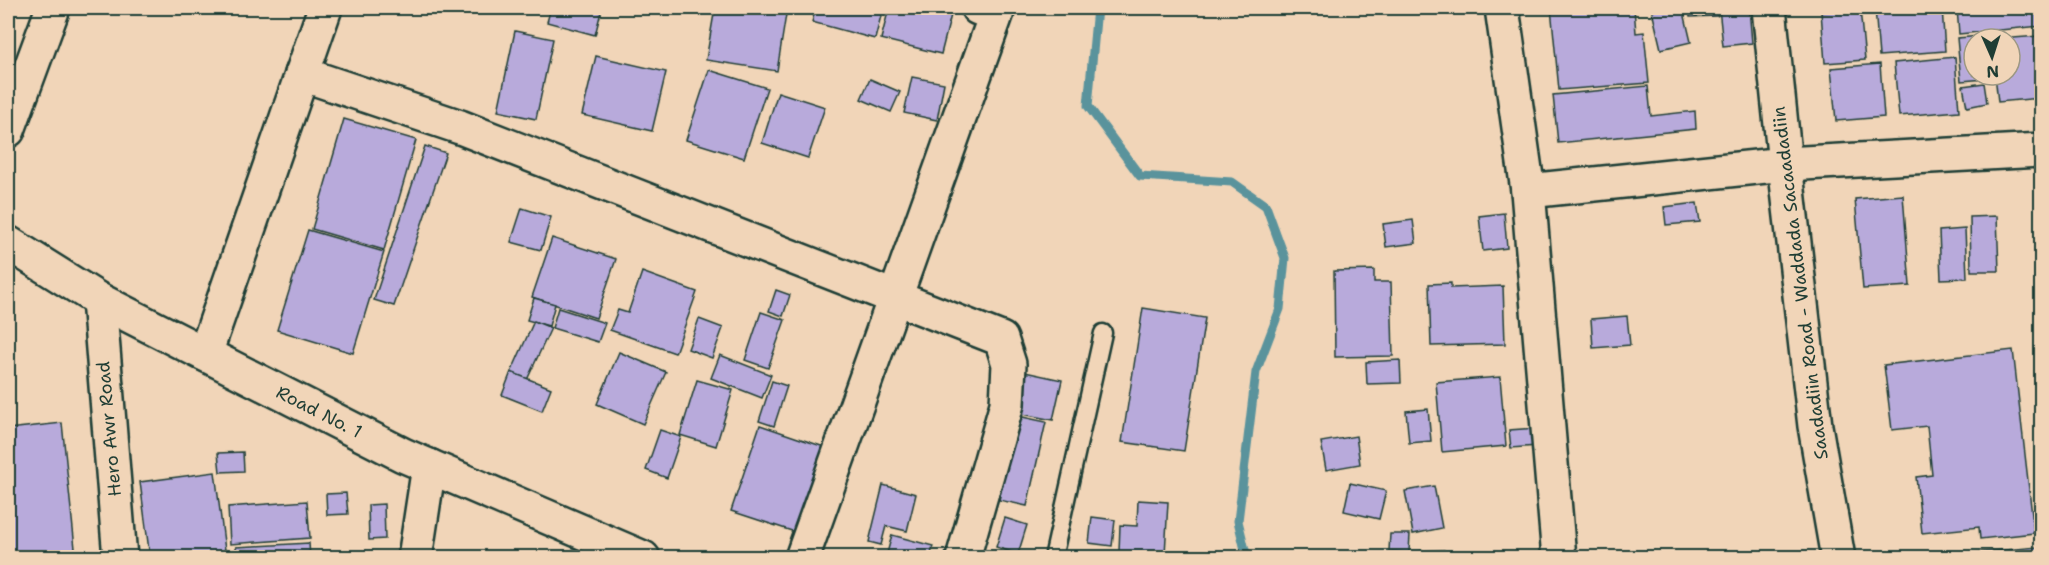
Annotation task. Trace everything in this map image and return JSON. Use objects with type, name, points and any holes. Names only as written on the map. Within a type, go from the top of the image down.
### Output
[{"type":"main road","points":[[8,130],[53,8]]},
{"type":"main road","points":[[205,354],[325,8]]},
{"type":"main road","points":[[802,558],[998,12],[978,8]]},
{"type":"main road","points":[[1502,8],[1528,191],[1559,558]]},
{"type":"main road","name":"Saadadiin Road - Waddada Sacaadadiin","points":[[1769,8],[1815,426],[1838,558]]},
{"type":"main road","points":[[302,74],[460,127],[1001,339],[1009,364],[1007,404],[963,558]]},
{"type":"main road","points":[[1528,191],[1785,164],[2042,150]]},
{"type":"main road","name":"Road No. 1","points":[[8,243],[99,300],[403,455],[644,558]]},
{"type":"main road","name":"Hero Awr Road","points":[[99,300],[120,558]]},
{"type":"main road","points":[[415,558],[429,466]]},
{"type":"lane","points":[[1053,558],[1103,333]]},
{"type":"building","points":[[551,8],[602,8],[595,35],[547,22]]},
{"type":"building","points":[[715,8],[787,8],[777,71],[706,60]]},
{"type":"building","points":[[816,8],[883,8],[875,39],[812,22]]},
{"type":"building","points":[[889,8],[939,8],[952,11],[941,54],[881,39]]},
{"type":"building","points":[[1551,8],[1634,8],[1636,33],[1644,32],[1649,83],[1559,90]]},
{"type":"building","points":[[1683,8],[1691,42],[1661,49],[1652,11]]},
{"type":"building","points":[[1689,8],[1717,8],[1717,16],[1690,17]]},
{"type":"building","points":[[1719,8],[1749,8],[1752,43],[1723,46]]},
{"type":"building","points":[[1875,8],[1942,8],[1945,51],[1879,56]]},
{"type":"building","points":[[1957,8],[2041,8],[2042,26],[1962,27],[1962,34],[1959,34]]},
{"type":"building","points":[[1860,9],[1865,60],[1825,63],[1821,12]]},
{"type":"building","points":[[515,31],[553,39],[536,119],[498,111]]},
{"type":"building","points":[[2039,36],[2042,98],[1998,102],[1996,87],[2022,87],[2022,37]]},
{"type":"building","points":[[1957,38],[1962,38],[1962,81],[1961,81]]},
{"type":"building","points":[[596,56],[666,72],[652,131],[582,115]]},
{"type":"building","points":[[1955,57],[1959,111],[1899,116],[1894,63]]},
{"type":"building","points":[[1880,64],[1884,117],[1836,121],[1831,68]]},
{"type":"building","points":[[709,70],[767,88],[744,158],[686,140]]},
{"type":"building","points":[[912,77],[944,83],[937,120],[904,113]]},
{"type":"building","points":[[870,79],[900,92],[891,112],[861,99]]},
{"type":"building","points":[[1648,86],[1651,116],[1695,111],[1696,129],[1558,143],[1553,95]]},
{"type":"building","points":[[1963,87],[1985,87],[1987,103],[1967,107]]},
{"type":"building","points":[[778,92],[825,107],[808,158],[762,143]]},
{"type":"building","points":[[344,119],[416,140],[384,250],[312,229]]},
{"type":"building","points":[[425,146],[446,153],[394,306],[374,300]]},
{"type":"building","points":[[1903,195],[1910,286],[1863,289],[1855,199]]},
{"type":"building","points":[[1697,203],[1700,222],[1666,225],[1664,207]]},
{"type":"building","points":[[522,208],[551,217],[541,250],[511,242]]},
{"type":"building","points":[[1504,213],[1507,248],[1483,251],[1479,216]]},
{"type":"building","points":[[1997,216],[1999,271],[1971,271],[1970,217]]},
{"type":"building","points":[[1413,220],[1416,243],[1386,247],[1383,224]]},
{"type":"building","points":[[1965,229],[1967,278],[1941,279],[1939,231]]},
{"type":"building","points":[[308,230],[384,252],[353,353],[277,330]]},
{"type":"building","points":[[552,238],[616,259],[596,318],[532,297]]},
{"type":"building","points":[[1374,270],[1374,282],[1391,282],[1393,356],[1335,357],[1334,271]]},
{"type":"building","points":[[642,272],[697,292],[675,353],[610,330],[618,310],[628,313]]},
{"type":"building","points":[[1451,283],[1451,288],[1503,286],[1505,344],[1431,346],[1429,284]]},
{"type":"building","points":[[776,290],[790,295],[783,316],[769,311]]},
{"type":"building","points":[[534,298],[555,304],[549,326],[527,320]]},
{"type":"building","points":[[558,308],[605,323],[598,342],[552,328]]},
{"type":"building","points":[[1143,308],[1205,318],[1184,451],[1122,442]]},
{"type":"building","points":[[761,312],[785,320],[768,368],[745,360]]},
{"type":"building","points":[[1627,316],[1630,345],[1593,348],[1591,319]]},
{"type":"building","points":[[699,319],[723,328],[712,358],[688,349]]},
{"type":"building","points":[[534,321],[551,328],[526,382],[510,375]]},
{"type":"building","points":[[2013,350],[2034,533],[1980,539],[1979,527],[1922,533],[1916,477],[1932,475],[1927,426],[1892,430],[1884,365]]},
{"type":"building","points":[[619,352],[666,372],[643,424],[597,404]]},
{"type":"building","points":[[720,355],[771,375],[762,398],[711,378]]},
{"type":"building","points":[[1400,360],[1401,383],[1367,384],[1366,362]]},
{"type":"building","points":[[511,372],[551,388],[542,411],[502,395]]},
{"type":"building","points":[[1025,372],[1062,380],[1053,420],[1017,413]]},
{"type":"building","points":[[1500,377],[1506,446],[1442,452],[1436,382]]},
{"type":"building","points":[[697,380],[733,390],[716,446],[680,435]]},
{"type":"building","points":[[772,381],[787,386],[774,426],[759,421]]},
{"type":"building","points":[[1428,409],[1431,441],[1409,443],[1406,411]]},
{"type":"building","points":[[1018,416],[1046,422],[1027,506],[999,500]]},
{"type":"building","points":[[62,423],[76,558],[8,558],[8,429]]},
{"type":"building","points":[[760,425],[830,449],[801,534],[731,511]]},
{"type":"building","points":[[1537,428],[1538,446],[1511,448],[1509,430]]},
{"type":"building","points":[[660,430],[681,437],[667,478],[646,470]]},
{"type":"building","points":[[1356,436],[1360,464],[1326,470],[1321,442]]},
{"type":"building","points":[[243,452],[244,471],[220,472],[218,453]]},
{"type":"building","points":[[215,472],[226,558],[150,558],[140,482]]},
{"type":"building","points":[[1350,483],[1386,491],[1379,519],[1344,511]]},
{"type":"building","points":[[883,485],[916,494],[907,531],[886,526],[881,545],[869,542]]},
{"type":"building","points":[[1434,486],[1442,528],[1413,534],[1405,491]]},
{"type":"building","points":[[346,493],[348,514],[327,515],[326,494]]},
{"type":"building","points":[[1138,500],[1168,502],[1165,554],[1119,552],[1120,525],[1137,526]]},
{"type":"building","points":[[307,501],[310,538],[230,544],[228,507]]},
{"type":"building","points":[[384,504],[385,539],[369,540],[368,505]]},
{"type":"building","points":[[1092,517],[1115,520],[1112,546],[1089,543]]},
{"type":"building","points":[[1005,518],[1027,525],[1018,554],[996,547]]},
{"type":"building","points":[[1390,534],[1410,534],[1409,552],[1389,551]]},
{"type":"building","points":[[892,535],[933,546],[930,558],[886,557]]},
{"type":"building","points":[[309,543],[310,558],[237,558],[236,547]]},
{"type":"building","points":[[2038,547],[2039,558],[1939,558],[1939,556]]},
{"type":"building","points":[[1444,550],[1444,558],[1420,558],[1420,551]]},
{"type":"building","points":[[451,553],[482,558],[450,558]]},
{"type":"waterway","points":[[1097,8],[1088,106],[1140,176],[1232,182],[1266,206],[1285,258],[1280,309],[1256,372],[1238,521],[1247,558]]}]
